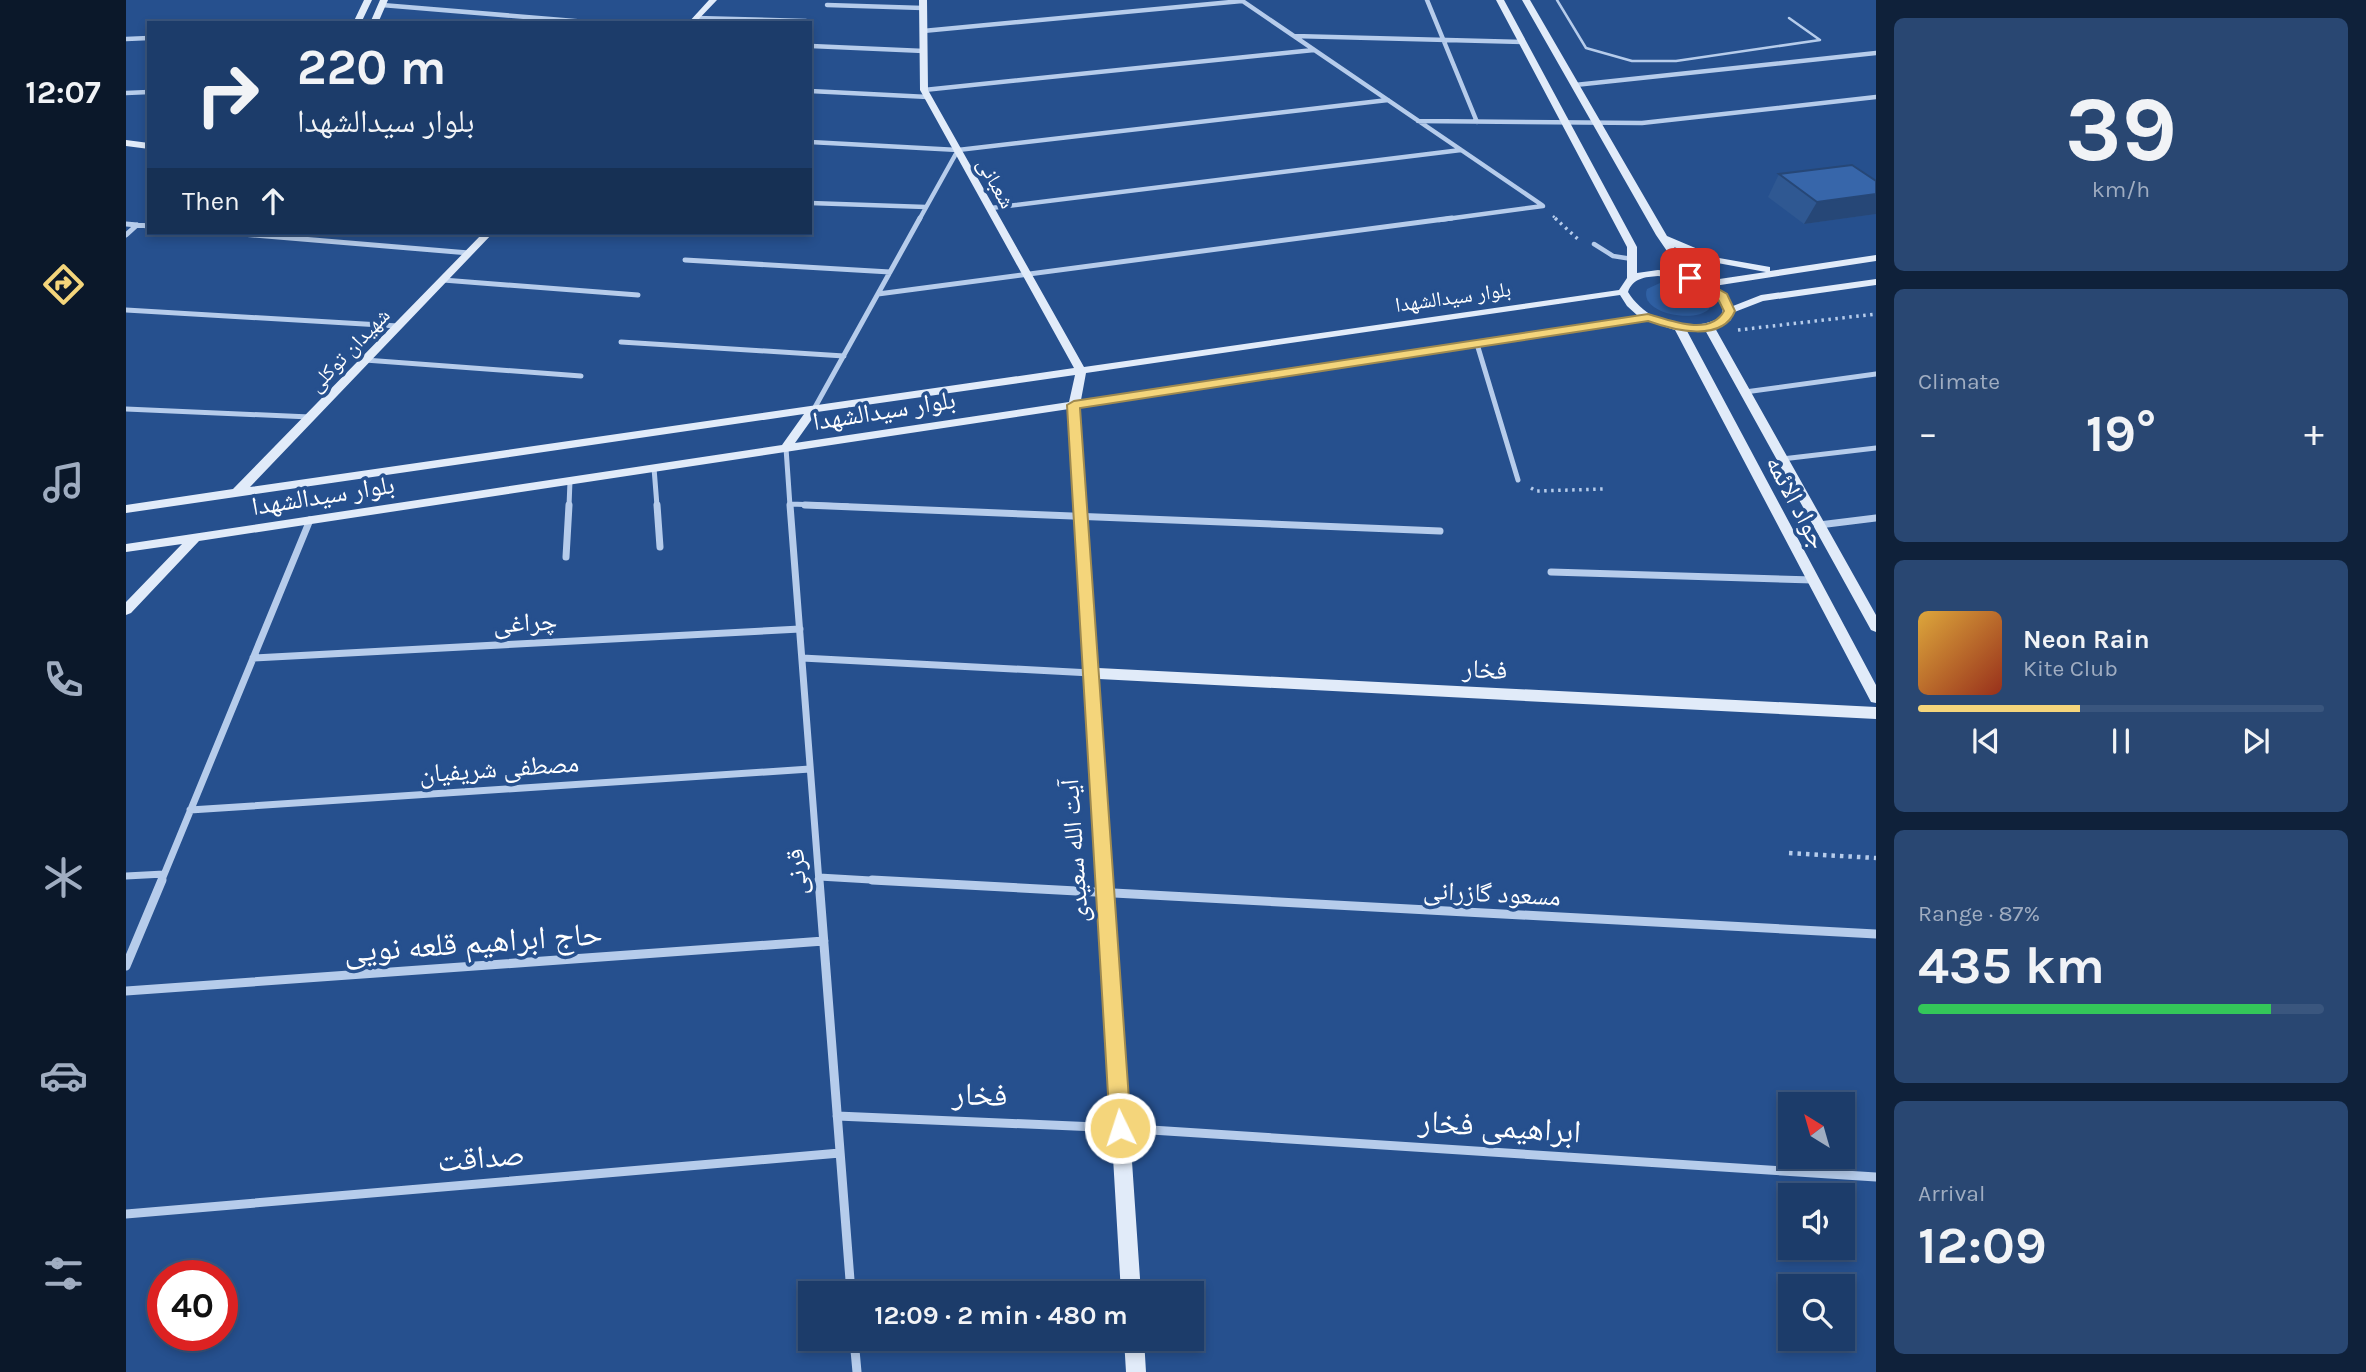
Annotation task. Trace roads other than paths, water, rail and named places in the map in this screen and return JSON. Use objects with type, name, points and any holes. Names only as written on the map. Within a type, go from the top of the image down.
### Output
[{"type":"main road","points":[[358,21],[368,0]]},
{"type":"main road","points":[[694,20],[713,0]]},
{"type":"main road","points":[[1499,0],[1632,247],[1632,278]]},
{"type":"main road","points":[[1526,0],[1661,235],[1690,278]]},
{"type":"main road","points":[[375,21],[383,2]]},
{"type":"main road","name":"شعبانی","points":[[923,4],[926,93],[1081,371]]},
{"type":"main road","points":[[126,143],[147,146]]},
{"type":"main road","name":"شهیدان توکلی","points":[[237,493],[486,235]]},
{"type":"main road","points":[[1661,235],[1685,250],[1731,265],[1800,269]]},
{"type":"main road","points":[[1705,284],[1876,258]]},
{"type":"main road","points":[[1730,311],[1723,297],[1705,284],[1690,278],[1658,272],[1632,278],[1625,284],[1623,292],[1635,310],[1648,318],[1679,327],[1711,330],[1727,318],[1730,311],[1761,298],[1876,282]]},
{"type":"main road","name":"بلوار سیدالشهدا","points":[[126,509],[1623,292]]},
{"type":"main road","name":"بلوار سیدالشهدا","points":[[126,548],[1648,318]]},
{"type":"main road","name":"جواد الائمه","points":[[1679,327],[1876,698]]},
{"type":"main road","name":"جواد الائمه","points":[[1711,330],[1876,627]]},
{"type":"main road","name":"آیت الله سعیدی","points":[[1081,371],[1074,405],[1130,1281]]},
{"type":"main road","points":[[786,448],[814,409]]},
{"type":"main road","points":[[126,610],[195,538]]},
{"type":"main road","name":"فخار","points":[[1091,673],[1876,713]]},
{"type":"main road","points":[[1135,1351],[1136,1372]]},
{"type":"street","points":[[878,294],[1543,206],[1241,0],[923,31]]},
{"type":"street","points":[[1427,0],[1477,122]]},
{"type":"street","points":[[383,2],[578,21]]},
{"type":"street","points":[[827,5],[923,4]]},
{"type":"street","points":[[694,20],[806,21]]},
{"type":"street","points":[[1293,36],[1523,42]]},
{"type":"street","points":[[126,40],[147,38]]},
{"type":"street","points":[[812,46],[924,51]]},
{"type":"street","points":[[812,91],[926,93],[1314,50]]},
{"type":"street","points":[[1575,85],[1876,53]]},
{"type":"street","points":[[126,93],[147,92]]},
{"type":"street","points":[[1418,121],[1643,123],[1876,97]]},
{"type":"street","points":[[812,142],[958,150],[1388,100]]},
{"type":"street","points":[[814,409],[958,150]]},
{"type":"street","points":[[990,208],[1461,150]]},
{"type":"street","points":[[812,203],[926,207]]},
{"type":"street","points":[[126,224],[147,226]]},
{"type":"street","points":[[126,235],[136,225]]},
{"type":"street","points":[[254,235],[468,253]]},
{"type":"street","points":[[685,260],[890,272]]},
{"type":"street","points":[[443,280],[638,295]]},
{"type":"street","points":[[126,310],[398,326]]},
{"type":"street","points":[[621,342],[844,356]]},
{"type":"street","points":[[1478,344],[1518,480]]},
{"type":"street","points":[[365,360],[581,376]]},
{"type":"street","points":[[1745,392],[1876,373]]},
{"type":"street","points":[[126,409],[310,418]]},
{"type":"street","name":"قرنی","points":[[786,448],[850,1281]]},
{"type":"street","points":[[1782,459],[1876,448]]},
{"type":"street","points":[[654,468],[660,547]]},
{"type":"street","points":[[566,556],[570,481]]},
{"type":"street","points":[[790,504],[1440,531]]},
{"type":"street","points":[[1819,524],[1876,518]]},
{"type":"street","points":[[126,965],[310,520]]},
{"type":"street","points":[[1551,572],[1813,580]]},
{"type":"street","name":"چراغی","points":[[253,658],[800,629]]},
{"type":"street","points":[[802,658],[1091,673]]},
{"type":"street","name":"مصطفی شریفیان","points":[[190,810],[810,768]]},
{"type":"street","points":[[126,876],[164,874]]},
{"type":"street","name":"مسعود گازرانی","points":[[819,877],[1876,934]]},
{"type":"street","name":"حاج ابراهیم قلعه نویی","points":[[126,991],[824,941]]},
{"type":"street","name":"فخار","points":[[837,1116],[1120,1128]]},
{"type":"street","name":"ابراهیمی فخار","points":[[1120,1128],[1876,1177]]},
{"type":"street","name":"صداقت","points":[[126,1214],[840,1153]]},
{"type":"street","points":[[855,1351],[857,1372]]},
{"type":"lane","points":[[1557,0],[1586,47],[1632,61],[1676,61],[1820,40],[1789,18]]},
{"type":"lane","points":[[1594,244],[1613,256],[1632,259]]}]
